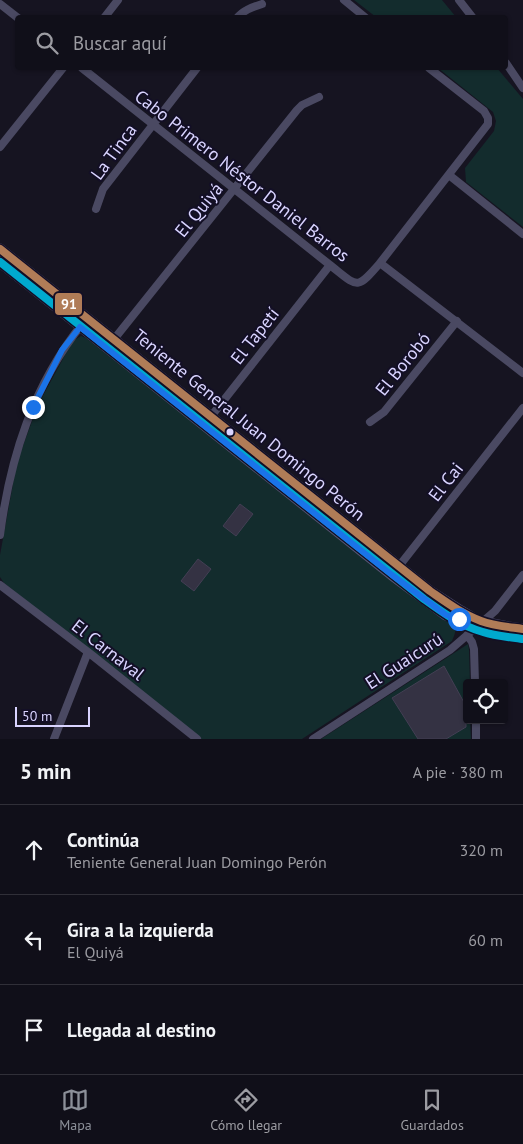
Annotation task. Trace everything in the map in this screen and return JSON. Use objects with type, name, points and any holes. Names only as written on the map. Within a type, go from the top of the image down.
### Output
[{"type":"main road","name":"Teniente General Juan Domingo Perón","points":[[0,250],[84,322],[396,571],[482,622],[523,629]]},
{"type":"main road","name":"Teniente General Juan Domingo Perón","points":[[0,262],[84,322]]},
{"type":"street","points":[[106,15],[118,0]]},
{"type":"street","points":[[344,0],[362,15]]},
{"type":"street","points":[[459,0],[471,15]]},
{"type":"street","points":[[0,4],[15,16]]},
{"type":"street","points":[[239,15],[246,10],[262,4]]},
{"type":"street","points":[[508,65],[523,88]]},
{"type":"street","points":[[0,146],[61,70]]},
{"type":"street","name":"Cabo Primero Néstor Daniel Barros","points":[[85,70],[350,281],[362,282],[380,262]]},
{"type":"street","name":"La Tinca","points":[[96,209],[103,189],[196,70]]},
{"type":"street","points":[[432,70],[484,111],[488,118],[488,124],[380,262],[523,372]]},
{"type":"street","name":"El Quiyá","points":[[110,343],[297,110],[319,97]]},
{"type":"street","points":[[449,175],[523,234]]},
{"type":"street","name":"El Tapetí","points":[[207,421],[330,265]]},
{"type":"street","name":"El Borobó","points":[[370,422],[384,412],[457,321]]},
{"type":"street","points":[[0,529],[13,466],[24,427],[62,350],[84,322]]},
{"type":"street","name":"El Cai","points":[[396,571],[523,408]]},
{"type":"street","name":"El Guaicurú","points":[[313,739],[450,650],[495,611],[523,575]]},
{"type":"street","name":"El Carnaval","points":[[0,585],[197,739]]},
{"type":"street","points":[[467,635],[474,649],[475,679]]},
{"type":"street","points":[[54,739],[88,652]]},
{"type":"street","points":[[476,724],[476,739]]},
{"type":"green space","points":[[354,0],[442,0],[454,15],[373,15]]},
{"type":"green space","points":[[440,70],[499,70],[523,99],[523,227],[466,182],[465,168],[494,131],[496,121],[493,112]]},
{"type":"green space","points":[[81,336],[86,338],[423,603],[447,618],[455,629],[452,641],[302,739],[201,739],[4,583],[0,577],[0,555],[17,462],[38,405],[71,344]]},
{"type":"green space","points":[[468,644],[470,679],[463,679],[463,724],[470,724],[471,739],[321,739]]},
{"type":"building","points":[[240,504],[253,514],[236,536],[223,526]]},
{"type":"building","points":[[198,559],[211,569],[194,591],[181,581]]},
{"type":"building","points":[[444,666],[463,701],[463,724],[466,724],[466,727],[446,739],[418,739],[392,698]]},
{"type":"transit line","name":"91","points":[[0,249],[430,591],[454,608],[481,621],[523,629]]},
{"type":"transit line","points":[[0,262],[424,599],[467,626],[492,635],[522,639]]},
{"type":"route","points":[[33,407],[62,350],[80,327],[392,575],[446,615],[459,619]]}]
